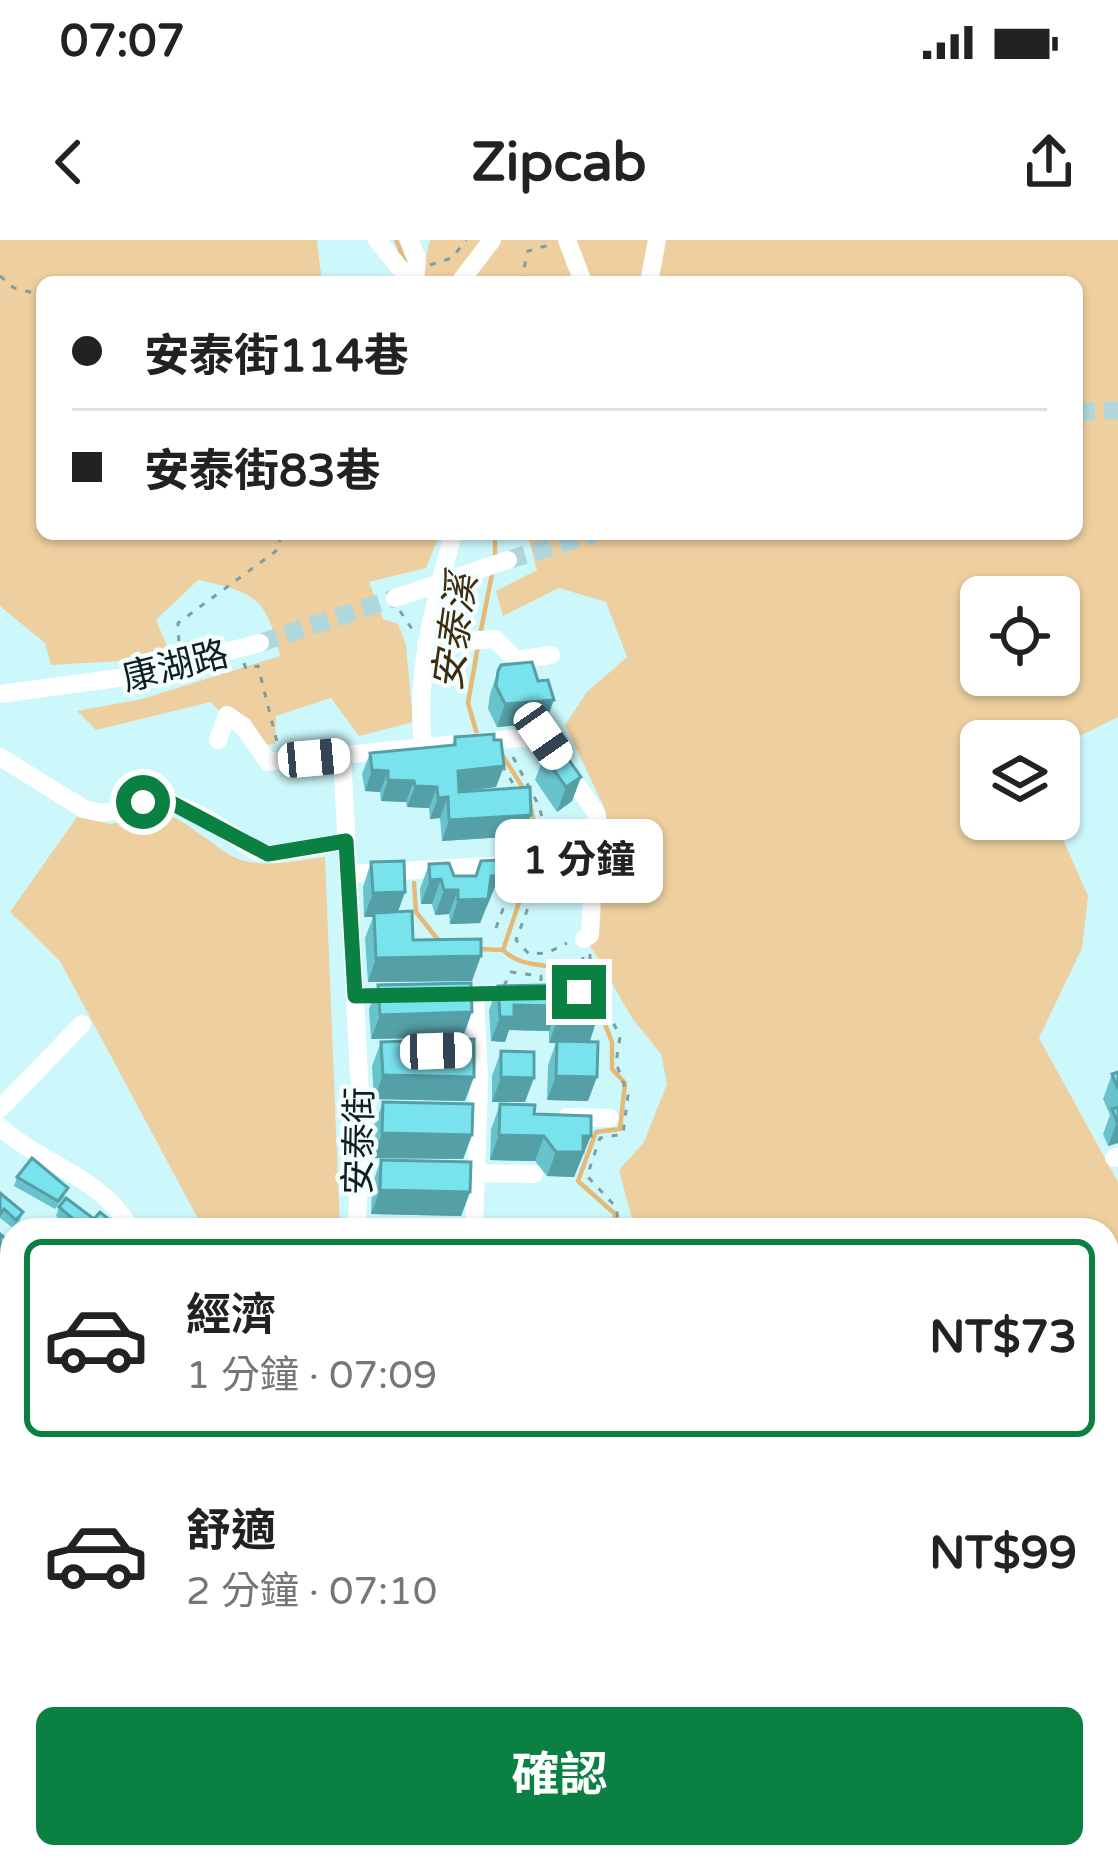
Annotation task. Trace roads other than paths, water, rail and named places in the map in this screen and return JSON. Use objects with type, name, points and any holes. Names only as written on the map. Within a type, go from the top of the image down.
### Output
[{"type":"street","points":[[377,240],[413,276]]},
{"type":"street","points":[[410,240],[414,276]]},
{"type":"street","points":[[465,276],[492,240]]},
{"type":"street","points":[[650,276],[657,240]]},
{"type":"street","points":[[567,241],[581,276]]},
{"type":"street","points":[[423,747],[418,708],[427,640],[452,540]]},
{"type":"street","points":[[394,598],[508,560]]},
{"type":"street","points":[[427,640],[496,639],[516,660],[551,656]]},
{"type":"street","name":"康湖路","points":[[5,694],[89,685],[250,646]]},
{"type":"street","points":[[218,740],[227,715],[243,726],[268,762],[543,736],[597,814],[590,935],[584,939]]},
{"type":"street","name":"安泰街","points":[[342,755],[361,1112],[357,1218]]},
{"type":"street","points":[[0,757],[84,809],[102,813],[168,801],[205,817],[256,851],[277,854],[346,841]]},
{"type":"street","points":[[349,874],[592,860]]},
{"type":"street","points":[[427,994],[500,993]]},
{"type":"street","points":[[474,1218],[475,994]]},
{"type":"street","points":[[355,996],[379,995]]},
{"type":"street","points":[[0,1109],[82,1024]]},
{"type":"street","points":[[452,1051],[475,1050]]},
{"type":"street","points":[[358,1053],[381,1053]]},
{"type":"street","points":[[361,1112],[385,1113]]},
{"type":"street","points":[[454,1114],[500,1116]]},
{"type":"street","points":[[544,1117],[610,1118]]},
{"type":"street","points":[[0,1126],[22,1146],[104,1193],[122,1218]]},
{"type":"street","points":[[359,1171],[382,1171]]},
{"type":"street","points":[[452,1173],[535,1174]]},
{"type":"waterway","name":"安泰溪","points":[[396,240],[405,262]]},
{"type":"waterway","name":"安泰溪","points":[[495,540],[495,558]]},
{"type":"waterway","name":"安泰溪","points":[[480,635],[493,569]]},
{"type":"waterway","name":"安泰溪","points":[[477,734],[468,703],[478,646]]},
{"type":"waterway","name":"安泰溪","points":[[501,753],[523,788]]},
{"type":"waterway","name":"安泰溪","points":[[529,798],[539,848],[535,857]]},
{"type":"waterway","name":"安泰溪","points":[[531,867],[503,950],[524,962],[570,971],[589,986]]},
{"type":"waterway","points":[[414,883],[416,912],[439,941]]},
{"type":"waterway","points":[[479,949],[503,950]]},
{"type":"waterway","name":"安泰溪","points":[[596,1002],[612,1042],[612,1069],[625,1083],[620,1129],[596,1132],[578,1181],[615,1218]]},
{"type":"tunnel","points":[[1083,412],[1118,410]]},
{"type":"tunnel","points":[[508,560],[574,540]]},
{"type":"tunnel","points":[[260,643],[395,598]]}]
